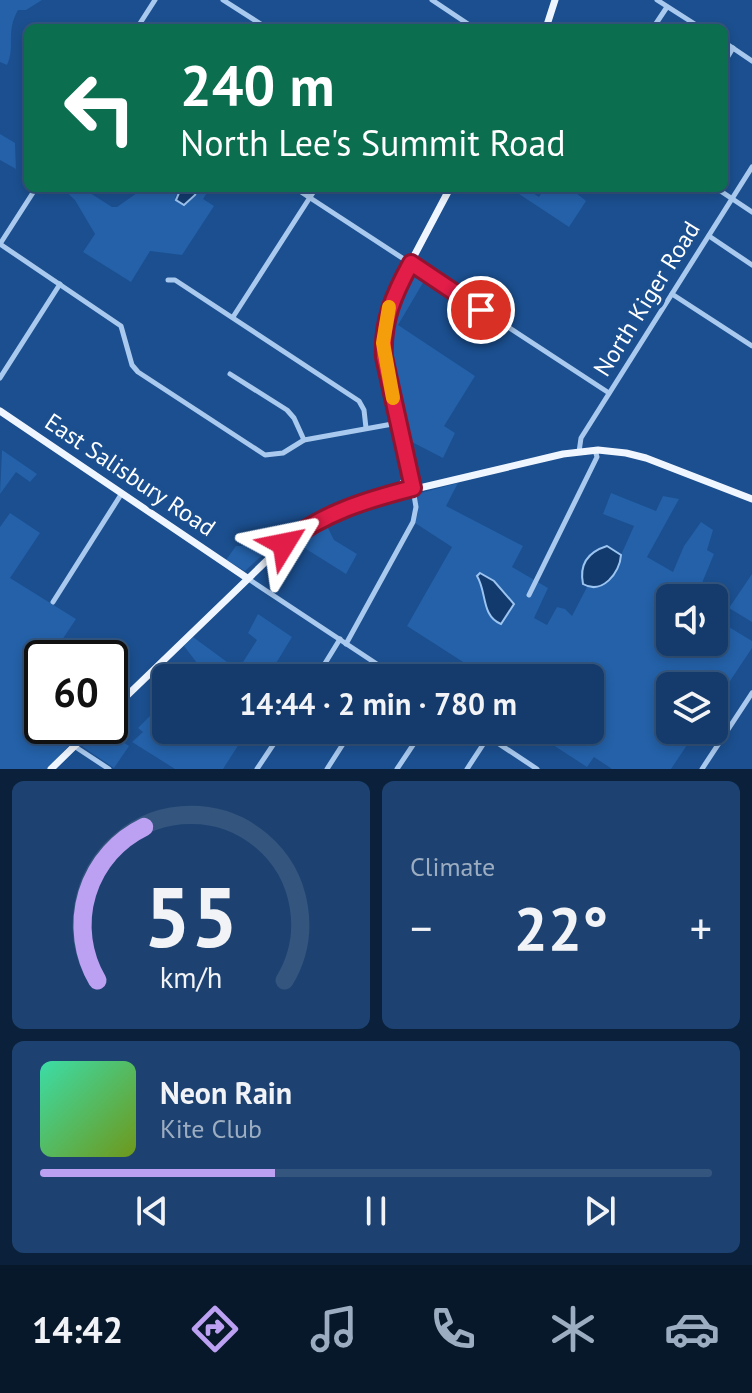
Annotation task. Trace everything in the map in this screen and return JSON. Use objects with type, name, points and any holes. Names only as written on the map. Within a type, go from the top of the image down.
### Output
[{"type":"main road","points":[[547,24],[555,0]]},
{"type":"main road","points":[[413,488],[383,343],[389,307],[448,192]]},
{"type":"main road","name":"East Salisbury Road","points":[[0,411],[247,578]]},
{"type":"main road","points":[[128,694],[291,538],[320,520],[360,502],[434,483],[595,450],[640,456],[752,499]]},
{"type":"main road","points":[[408,469],[420,479],[434,483]]},
{"type":"main road","points":[[396,492],[405,480],[408,469]]},
{"type":"main road","points":[[51,769],[74,746]]},
{"type":"street","points":[[140,24],[155,0]]},
{"type":"street","points":[[223,0],[261,24]]},
{"type":"street","points":[[432,0],[468,24]]},
{"type":"street","points":[[657,0],[695,24]]},
{"type":"street","points":[[656,24],[667,7]]},
{"type":"street","points":[[728,45],[752,61]]},
{"type":"street","points":[[728,56],[733,48]]},
{"type":"street","name":"North Kiger Road","points":[[579,452],[581,438],[752,167]]},
{"type":"street","points":[[33,192],[0,244],[121,326],[132,365],[138,372],[265,455],[283,453],[304,440],[398,423]]},
{"type":"street","points":[[302,192],[609,393]]},
{"type":"street","points":[[233,317],[313,192]]},
{"type":"street","points":[[722,192],[752,212]]},
{"type":"street","points":[[709,236],[752,265]]},
{"type":"street","points":[[168,280],[175,280],[359,401],[364,410],[366,428]]},
{"type":"street","points":[[0,378],[60,284]]},
{"type":"street","points":[[672,294],[752,346]]},
{"type":"street","points":[[230,374],[287,410],[304,440]]},
{"type":"street","points":[[529,595],[597,457],[595,450]]},
{"type":"street","points":[[346,644],[413,522],[416,507],[413,488]]},
{"type":"street","points":[[53,602],[122,493]]},
{"type":"street","name":"East Salisbury Road","points":[[247,578],[372,664]]},
{"type":"street","points":[[325,664],[340,639]]},
{"type":"street","points":[[702,769],[752,693]]},
{"type":"street","points":[[257,769],[274,744]]},
{"type":"street","points":[[327,769],[343,744]]},
{"type":"street","points":[[397,769],[414,744]]},
{"type":"street","points":[[467,769],[483,744]]},
{"type":"street","points":[[499,744],[537,769]]},
{"type":"street","points":[[74,746],[109,769]]},
{"type":"shaded area","points":[[0,0],[42,0],[26,10],[18,10],[12,26],[7,65],[0,62]]},
{"type":"shaded area","points":[[0,134],[15,143],[16,169],[0,160]]},
{"type":"shaded area","points":[[66,192],[88,192],[117,207],[136,192],[178,192],[175,197],[181,204],[187,204],[195,192],[207,192],[203,199],[214,206],[182,255],[150,251],[131,282],[83,252],[95,234],[75,200]]},
{"type":"shaded area","points":[[179,192],[196,192],[184,205],[176,200]]},
{"type":"shaded area","points":[[516,192],[531,192],[539,197],[542,192],[575,192],[586,201],[569,227]]},
{"type":"shaded area","points":[[416,269],[427,276],[398,325],[475,376],[444,426],[455,433],[443,458],[406,439],[391,373],[389,354],[393,316],[411,271]]},
{"type":"shaded area","points":[[2,450],[37,474],[30,482],[16,472],[0,494]]},
{"type":"shaded area","points":[[458,483],[446,506],[523,546],[512,567],[548,588],[534,618],[547,625],[557,607],[565,609],[572,616],[587,587],[605,582],[617,567],[634,526],[603,514],[611,493],[656,511],[663,496],[679,499],[647,557],[673,572],[684,546],[701,522],[713,530],[707,550],[714,554],[703,584],[656,584],[656,656],[728,656],[728,626],[752,641],[752,648],[728,684],[728,672],[656,672],[656,744],[688,744],[671,769],[612,769],[594,757],[587,767],[552,744],[604,744],[604,664],[466,664],[407,626],[452,547],[415,523],[417,494]]},
{"type":"shaded area","points":[[10,513],[40,533],[10,578],[76,619],[62,640],[24,640],[24,744],[70,744],[47,769],[0,769],[0,527]]},
{"type":"shaded area","points":[[325,522],[334,540],[357,554],[346,574],[295,542]]},
{"type":"shaded area","points":[[247,540],[266,552],[245,571],[226,560],[236,546],[242,546]]},
{"type":"shaded area","points":[[607,546],[621,555],[614,575],[597,587],[583,584],[582,570],[586,560]]},
{"type":"shaded area","points":[[480,573],[494,581],[514,604],[501,624],[487,610],[477,576]]},
{"type":"shaded area","points":[[752,574],[752,622],[729,608]]},
{"type":"shaded area","points":[[258,614],[292,637],[276,664],[242,664],[257,640],[248,633]]},
{"type":"shaded area","points":[[193,637],[230,664],[196,664],[184,646]]},
{"type":"shaded area","points":[[151,715],[152,744],[239,744],[223,769],[175,769],[132,742],[143,732],[138,728]]},
{"type":"shaded area","points":[[83,744],[129,746],[114,768]]},
{"type":"slow traffic","points":[[389,307],[383,343],[393,398]]},
{"type":"route","points":[[284,544],[342,509],[413,488],[383,343],[389,307],[411,263],[481,310]]}]
